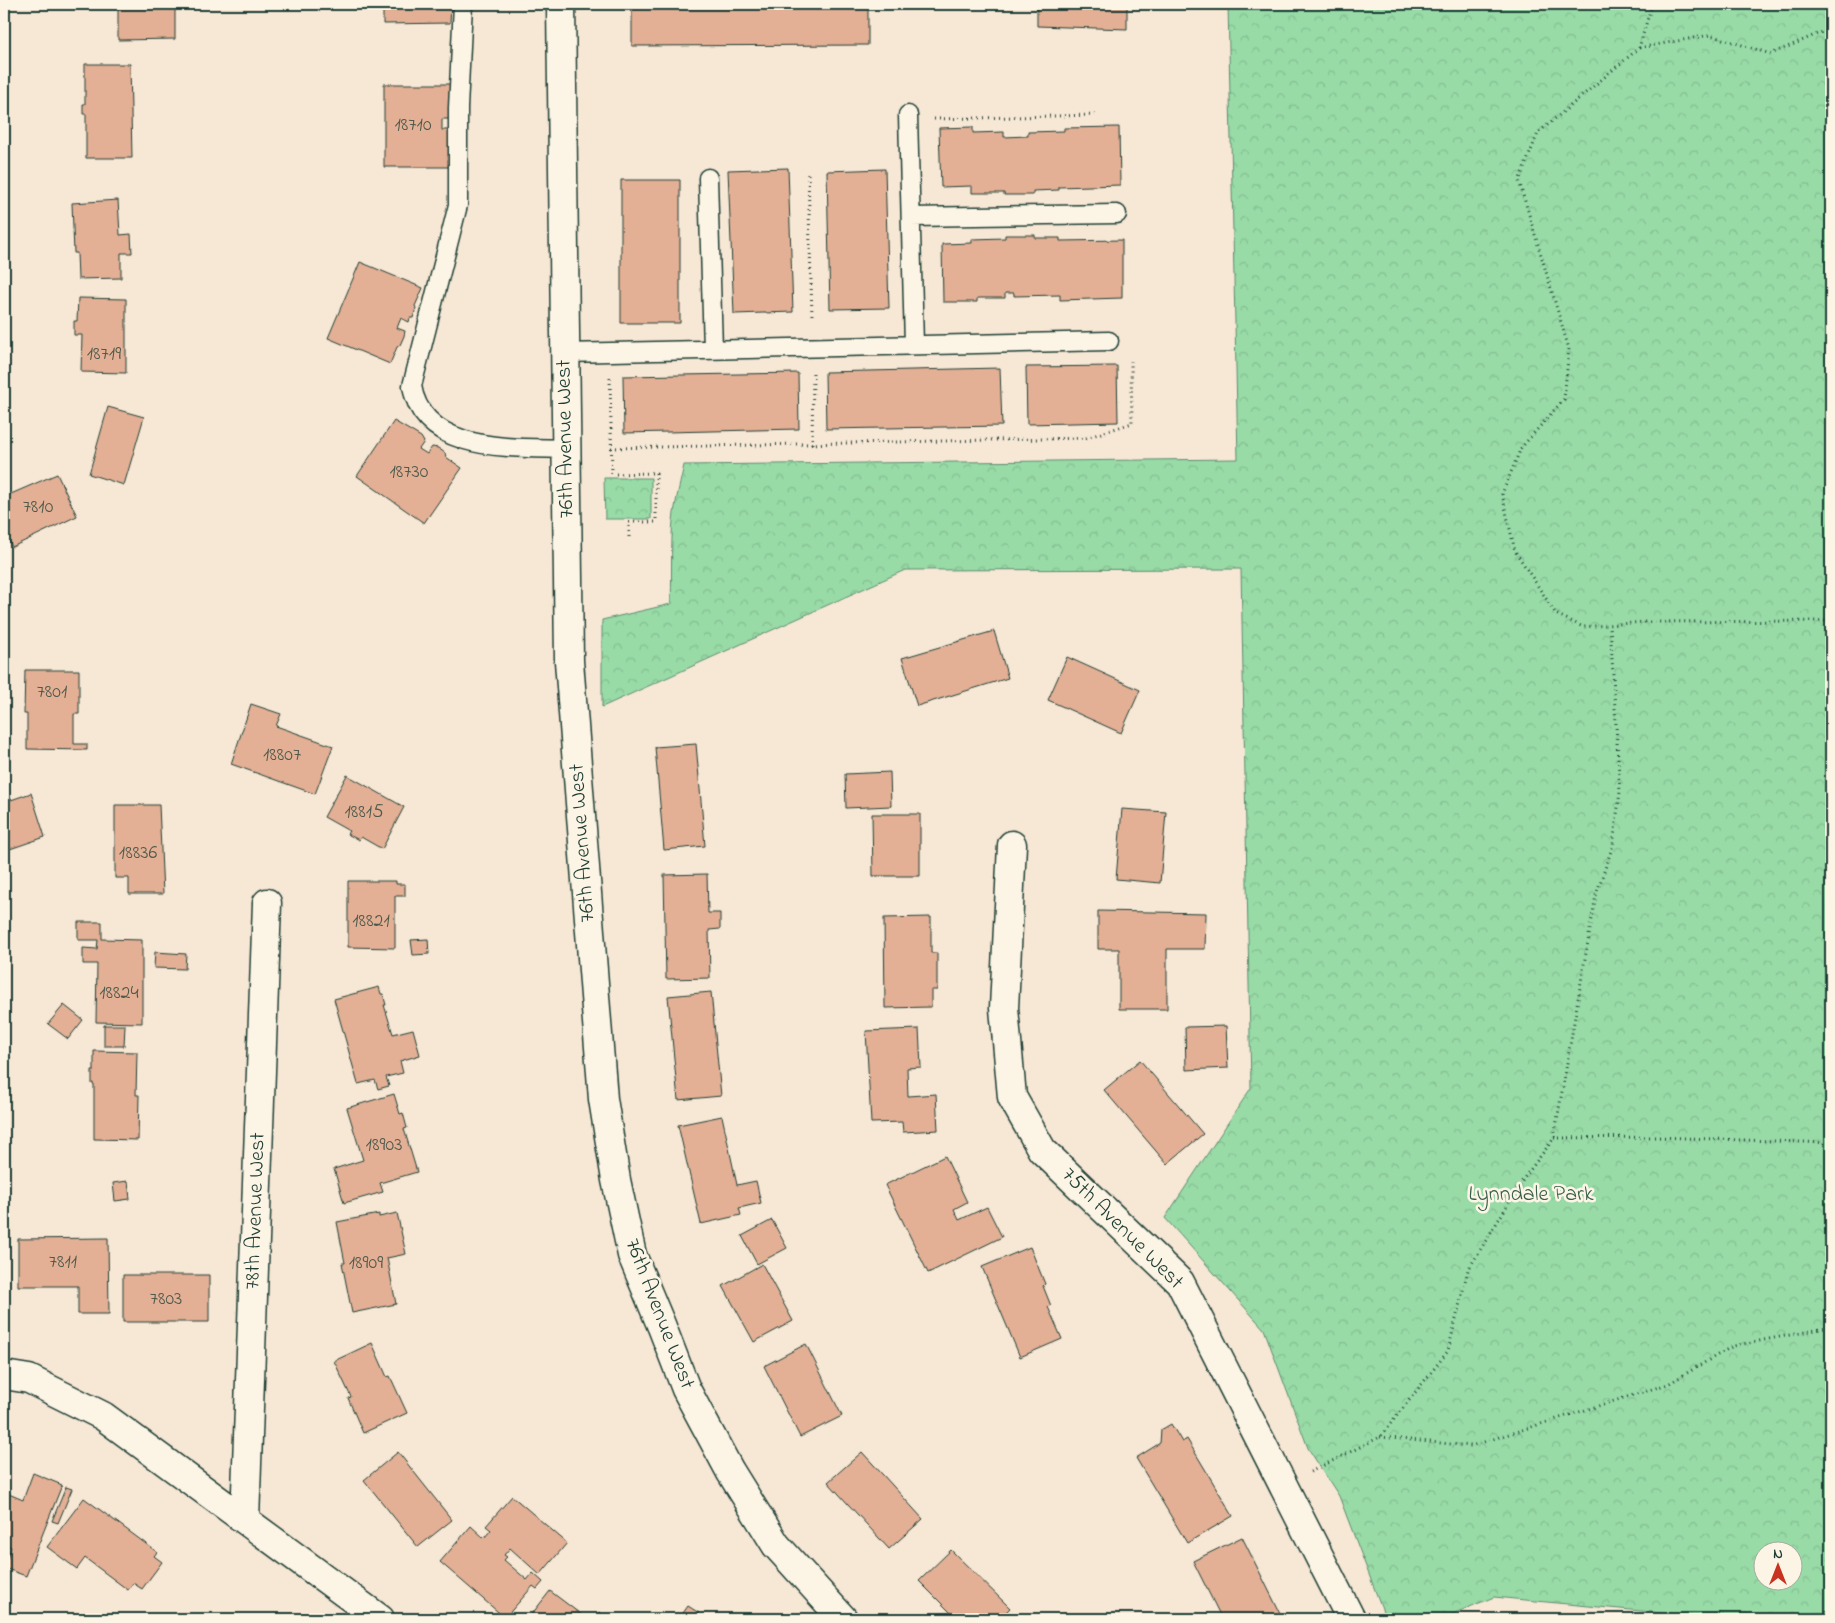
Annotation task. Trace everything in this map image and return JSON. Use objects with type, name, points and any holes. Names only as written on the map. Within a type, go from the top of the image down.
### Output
[{"type":"street","name":"76th Avenue West","points":[[561,4],[569,661],[603,1099],[616,1180],[632,1255],[686,1389],[730,1471],[776,1545],[843,1619]]},
{"type":"street","name":"75th Avenue West","points":[[1012,845],[1004,1008],[1012,1096],[1042,1150],[1180,1282],[1351,1619]]},
{"type":"street","name":"78th Avenue West","points":[[245,1520],[268,902]]},
{"type":"street","points":[[4,1375],[29,1379],[103,1416],[380,1619]]},
{"type":"lane","points":[[463,4],[458,108],[458,205],[414,377],[412,386],[414,400],[421,412],[433,425],[450,435],[472,442],[495,446],[566,450]]},
{"type":"lane","points":[[908,115],[914,345]]},
{"type":"lane","points":[[708,178],[713,349]]},
{"type":"lane","points":[[911,216],[1117,214]]},
{"type":"lane","points":[[565,353],[1109,340]]},
{"type":"path","points":[[1639,48],[1652,4]]},
{"type":"path","points":[[1831,29],[1771,54],[1710,35],[1639,48],[1538,133],[1519,181],[1569,349],[1564,399],[1521,448],[1502,494],[1515,551],[1556,614],[1583,627],[1644,622],[1831,621]]},
{"type":"path","points":[[926,119],[1095,115]]},
{"type":"path","points":[[808,174],[812,316]]},
{"type":"path","points":[[612,448],[1086,438],[1132,423],[1131,360]]},
{"type":"path","points":[[812,444],[813,367]]},
{"type":"path","points":[[610,370],[612,474],[656,473],[656,522],[629,522],[630,540]]},
{"type":"path","points":[[1283,1485],[1380,1437],[1448,1351],[1468,1270],[1524,1178],[1554,1138],[1596,895],[1613,845],[1620,792],[1610,625]]},
{"type":"path","points":[[1554,1138],[1656,1137],[1831,1143]]},
{"type":"path","points":[[1380,1437],[1470,1446],[1668,1384],[1733,1346],[1831,1327]]},
{"type":"green space","name":"Lynndale Park","points":[[1228,4],[1831,4],[1831,1619],[1725,1619],[1494,1597],[1440,1619],[1386,1619],[1339,1496],[1308,1448],[1264,1329],[1165,1218],[1251,1088],[1241,569],[905,570],[602,707],[602,620],[671,604],[673,519],[684,465],[1238,459]]},
{"type":"green space","points":[[604,478],[651,478],[651,519],[605,519]]},
{"type":"building","points":[[118,4],[156,4],[156,9],[175,9],[175,39],[118,40]]},
{"type":"building","points":[[383,4],[451,4],[450,23],[383,24]]},
{"type":"building","points":[[632,4],[868,4],[868,45],[632,46]]},
{"type":"building","points":[[1037,4],[1127,4],[1127,29],[1037,26]]},
{"type":"building","points":[[85,64],[130,64],[132,158],[86,158],[86,114],[83,114],[83,104],[85,104]]},
{"type":"building","points":[[384,84],[451,84],[451,119],[442,119],[442,130],[449,130],[451,167],[384,167]]},
{"type":"building","points":[[973,127],[973,133],[1004,132],[1004,137],[1028,136],[1028,132],[1064,131],[1064,128],[1119,127],[1120,185],[1059,187],[1059,190],[1033,191],[1033,195],[972,193],[972,186],[941,187],[939,128]]},
{"type":"building","points":[[788,168],[793,312],[734,314],[728,170]]},
{"type":"building","points":[[885,169],[889,308],[830,309],[827,171]]},
{"type":"building","points":[[621,180],[680,180],[680,323],[621,323]]},
{"type":"building","points":[[118,200],[120,235],[131,234],[132,253],[121,253],[121,278],[78,279],[77,253],[74,253],[72,203]]},
{"type":"building","points":[[1005,235],[1035,235],[1035,238],[1060,238],[1060,241],[1122,240],[1122,298],[1060,300],[1060,295],[1014,296],[1014,293],[1005,293],[1005,298],[977,298],[977,302],[943,302],[942,244],[972,243],[972,239],[1005,238]]},
{"type":"building","points":[[360,262],[423,288],[415,306],[413,318],[410,318],[409,322],[401,318],[397,328],[405,331],[404,336],[390,364],[328,338]]},
{"type":"building","points":[[78,298],[126,299],[126,373],[81,372],[82,335],[74,335],[74,321],[77,321]]},
{"type":"building","points":[[1117,366],[1118,422],[1027,424],[1026,367]]},
{"type":"building","points":[[1000,368],[1002,426],[826,429],[825,372]]},
{"type":"building","points":[[798,373],[799,429],[624,433],[623,376]]},
{"type":"building","points":[[108,407],[144,417],[124,485],[89,474]]},
{"type":"building","points":[[394,421],[421,437],[424,442],[419,449],[427,454],[432,447],[438,448],[445,453],[446,457],[462,468],[424,523],[357,476]]},
{"type":"building","points":[[57,474],[77,516],[12,547],[4,530],[4,497]]},
{"type":"building","points":[[994,631],[1008,678],[917,706],[902,658]]},
{"type":"building","points":[[1067,657],[1140,690],[1121,733],[1048,700]]},
{"type":"building","points":[[25,670],[79,670],[79,714],[74,714],[74,744],[87,744],[87,750],[27,749],[27,714],[24,714]]},
{"type":"building","points":[[251,704],[281,714],[276,726],[333,746],[315,794],[231,764]]},
{"type":"building","points":[[696,744],[705,846],[664,850],[655,747]]},
{"type":"building","points":[[890,772],[891,806],[846,808],[845,774]]},
{"type":"building","points":[[347,775],[404,807],[382,849],[361,837],[359,840],[347,834],[349,831],[324,817]]},
{"type":"building","points":[[31,793],[45,837],[4,851],[4,800],[10,798],[11,800]]},
{"type":"building","points":[[115,805],[159,805],[163,894],[129,894],[129,878],[115,878]]},
{"type":"building","points":[[1122,809],[1166,812],[1160,883],[1116,879]]},
{"type":"building","points":[[872,814],[920,814],[920,876],[873,876]]},
{"type":"building","points":[[707,874],[708,913],[720,913],[720,929],[709,930],[710,978],[666,979],[664,875]]},
{"type":"building","points":[[348,881],[396,881],[396,884],[405,884],[405,896],[395,896],[395,948],[348,947]]},
{"type":"building","points":[[1098,911],[1206,913],[1205,949],[1167,949],[1167,1009],[1119,1009],[1119,949],[1098,949]]},
{"type":"building","points":[[931,917],[931,953],[937,953],[937,990],[931,990],[931,1007],[885,1008],[884,918]]},
{"type":"building","points":[[78,922],[102,922],[102,939],[142,940],[142,1023],[96,1022],[97,964],[83,964],[83,948],[97,949],[98,940],[78,940]]},
{"type":"building","points":[[428,939],[429,954],[413,955],[411,940]]},
{"type":"building","points":[[155,952],[186,954],[185,969],[154,968]]},
{"type":"building","points":[[379,987],[381,994],[383,994],[386,1005],[384,1005],[393,1034],[413,1029],[420,1055],[400,1061],[403,1073],[386,1077],[389,1086],[378,1089],[375,1080],[358,1084],[334,999]]},
{"type":"building","points":[[711,992],[721,1096],[678,1100],[668,996]]},
{"type":"building","points":[[64,1005],[83,1020],[68,1039],[48,1024]]},
{"type":"building","points":[[104,1025],[125,1025],[124,1046],[104,1046]]},
{"type":"building","points":[[1226,1026],[1228,1068],[1186,1070],[1185,1027]]},
{"type":"building","points":[[919,1029],[921,1067],[907,1068],[908,1096],[936,1094],[938,1130],[903,1132],[902,1122],[871,1123],[866,1031]]},
{"type":"building","points":[[94,1051],[137,1052],[136,1095],[139,1095],[138,1140],[94,1139],[94,1084],[92,1084],[92,1071],[94,1071]]},
{"type":"building","points":[[1140,1060],[1203,1134],[1167,1164],[1104,1090]]},
{"type":"building","points":[[394,1094],[400,1114],[403,1113],[407,1128],[404,1129],[417,1172],[380,1183],[383,1192],[344,1203],[334,1169],[363,1160],[347,1108]]},
{"type":"building","points":[[722,1116],[737,1185],[756,1181],[761,1203],[739,1208],[741,1215],[701,1224],[678,1125]]},
{"type":"building","points":[[945,1156],[967,1202],[954,1209],[959,1220],[987,1207],[1002,1237],[928,1273],[885,1185]]},
{"type":"building","points":[[128,1181],[130,1199],[115,1201],[113,1183]]},
{"type":"building","points":[[397,1213],[406,1254],[387,1258],[396,1304],[352,1313],[342,1263],[345,1263],[337,1222],[379,1214],[379,1217]]},
{"type":"building","points":[[772,1220],[787,1248],[757,1264],[742,1236]]},
{"type":"building","points":[[108,1238],[109,1314],[78,1314],[78,1286],[18,1286],[18,1239]]},
{"type":"building","points":[[1030,1247],[1045,1284],[1043,1286],[1051,1306],[1048,1307],[1062,1339],[1020,1357],[982,1267]]},
{"type":"building","points":[[762,1264],[793,1321],[754,1342],[723,1286]]},
{"type":"building","points":[[123,1275],[209,1275],[209,1322],[123,1322]]},
{"type":"building","points":[[372,1343],[387,1377],[390,1376],[407,1413],[363,1433],[348,1398],[351,1397],[334,1361]]},
{"type":"building","points":[[806,1344],[842,1416],[800,1437],[764,1366]]},
{"type":"building","points":[[1171,1424],[1182,1442],[1187,1439],[1233,1516],[1187,1543],[1136,1458],[1160,1443],[1161,1430]]},
{"type":"building","points":[[398,1452],[452,1520],[418,1547],[364,1480]]},
{"type":"building","points":[[862,1452],[923,1519],[889,1549],[828,1482]]},
{"type":"building","points":[[33,1473],[62,1485],[26,1576],[4,1568],[11,1547],[4,1544],[4,1492],[23,1500]]},
{"type":"building","points":[[66,1487],[72,1489],[58,1523],[52,1521]]},
{"type":"building","points":[[512,1496],[567,1543],[540,1575],[510,1548],[504,1555],[507,1557],[504,1560],[527,1580],[533,1573],[543,1582],[537,1589],[533,1586],[505,1618],[440,1562],[471,1526],[484,1538],[491,1530],[486,1526]]},
{"type":"building","points":[[84,1498],[157,1552],[154,1556],[162,1562],[142,1589],[133,1583],[128,1590],[85,1558],[77,1569],[47,1547]]},
{"type":"building","points":[[1242,1537],[1283,1619],[1222,1619],[1193,1561]]},
{"type":"building","points":[[951,1550],[1010,1608],[999,1619],[957,1619],[919,1581]]},
{"type":"building","points":[[550,1591],[587,1619],[528,1619]]},
{"type":"building","points":[[688,1606],[699,1613],[695,1619],[679,1619]]},
{"type":"building","points":[[599,1612],[609,1619],[593,1619]]}]
